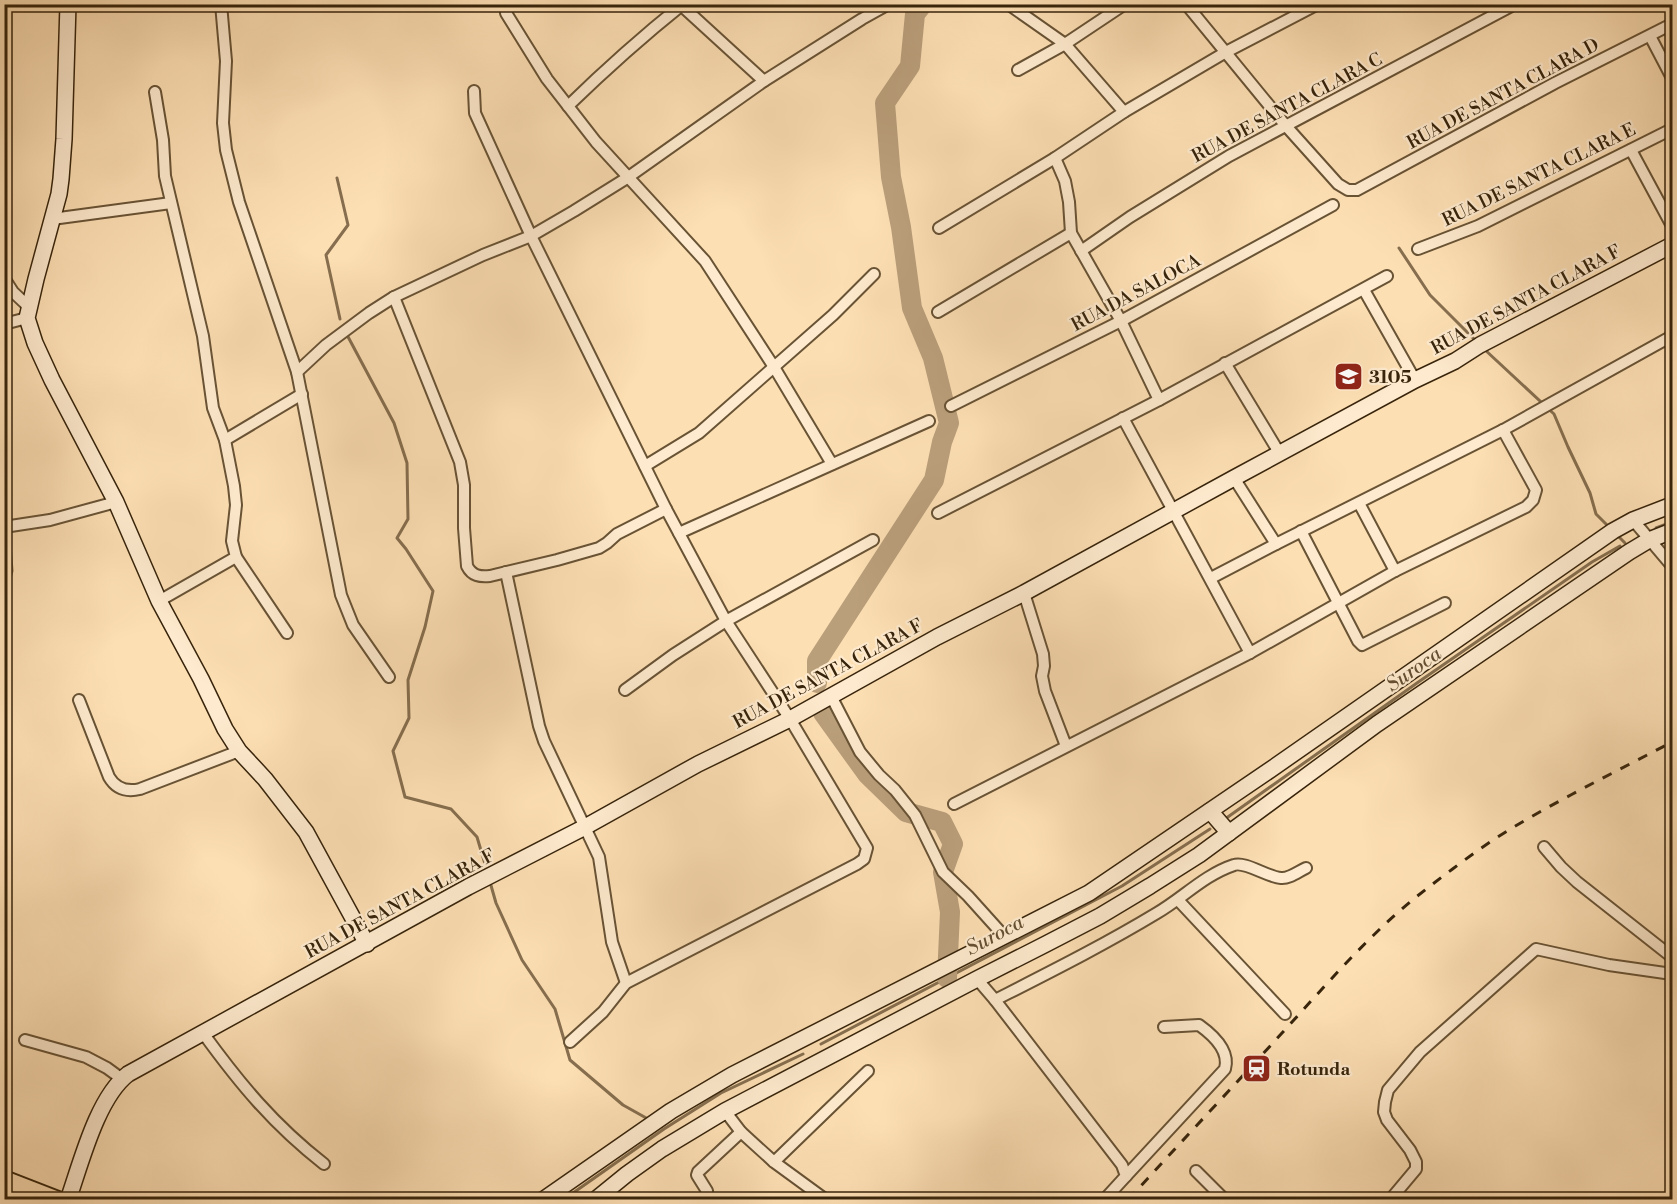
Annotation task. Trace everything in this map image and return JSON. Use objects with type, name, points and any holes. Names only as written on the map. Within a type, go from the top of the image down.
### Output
[{"type":"main road","points":[[4,1179],[58,1200]]},
{"type":"main road","points":[[4,1196],[14,1200]]},
{"type":"street","points":[[28,313],[59,194],[64,139],[68,4]]},
{"type":"street","points":[[221,4],[226,61],[223,123],[227,156],[239,202],[297,372],[341,595],[353,625],[389,677]]},
{"type":"street","points":[[297,372],[326,345],[394,297],[461,265],[531,236],[627,178],[764,81],[889,4]]},
{"type":"street","points":[[1008,4],[1065,44],[1124,112]]},
{"type":"street","points":[[1018,70],[1065,44],[1125,4]]},
{"type":"street","points":[[1186,4],[1286,126]]},
{"type":"street","points":[[939,228],[1055,158],[1124,112],[1226,52],[1318,4]]},
{"type":"street","name":"RUA DE SANTA CLARA C","points":[[1081,251],[1106,232],[1229,156],[1515,4]]},
{"type":"street","points":[[568,106],[682,5],[764,81]]},
{"type":"street","points":[[506,13],[547,79],[596,142],[705,261],[774,367],[832,464]]},
{"type":"street","name":"RUA DE SANTA CLARA D","points":[[1286,126],[1338,184],[1348,190],[1357,190],[1555,83],[1672,24]]},
{"type":"street","points":[[1650,36],[1672,78]]},
{"type":"street","points":[[474,90],[475,113],[531,236],[666,509],[726,621],[790,719],[867,849],[864,859],[626,983],[603,1012],[570,1042]]},
{"type":"street","points":[[155,92],[163,140],[165,176],[203,336],[213,408],[225,440],[236,495],[232,541],[236,557],[287,633]]},
{"type":"street","name":"RUA DE SANTA CLARA E","points":[[1418,249],[1478,226],[1672,129]]},
{"type":"street","points":[[1631,150],[1672,226]]},
{"type":"street","points":[[1055,158],[1065,181],[1071,233],[1121,321],[1159,400]]},
{"type":"street","points":[[52,219],[171,203]]},
{"type":"street","name":"RUA DA SALOCA","points":[[951,406],[1121,321],[1333,205]]},
{"type":"street","points":[[938,312],[1071,233]]},
{"type":"street","name":"RUA DE SANTA CLARA F","points":[[68,1200],[93,1129],[105,1103],[128,1074],[468,887],[698,764],[790,719],[937,637],[1024,593],[1455,361],[1480,345],[1672,246]]},
{"type":"street","points":[[645,466],[699,433],[833,315],[874,274]]},
{"type":"street","points":[[938,513],[1159,400],[1387,276]]},
{"type":"street","points":[[4,278],[28,313],[38,350],[52,380],[116,502],[159,601],[201,678],[225,729],[239,751],[265,779],[306,831],[368,944]]},
{"type":"street","points":[[1364,290],[1416,380]]},
{"type":"street","points":[[394,297],[460,462],[464,485],[467,566],[470,572],[484,577],[599,548],[617,534],[666,509]]},
{"type":"street","points":[[4,324],[28,313]]},
{"type":"street","points":[[1211,578],[1503,430],[1672,336]]},
{"type":"street","points":[[1225,363],[1280,454]]},
{"type":"street","points":[[225,440],[302,394]]},
{"type":"street","points":[[1123,418],[1250,653]]},
{"type":"street","points":[[679,533],[929,421]]},
{"type":"street","points":[[954,804],[1250,653],[1395,571],[1526,507],[1533,500],[1536,490],[1503,430]]},
{"type":"street","points":[[1234,478],[1276,544]]},
{"type":"street","points":[[4,526],[50,520],[116,502]]},
{"type":"street","points":[[1359,503],[1395,571]]},
{"type":"street","points":[[543,1200],[671,1111],[732,1075],[1089,893],[1604,537],[1633,520],[1672,505]]},
{"type":"street","points":[[1633,520],[1672,566]]},
{"type":"street","points":[[1301,531],[1362,645],[1445,603]]},
{"type":"street","points":[[595,1200],[662,1149],[725,1111],[1100,916],[1150,886],[1199,855],[1377,724],[1629,552],[1649,540],[1672,531]]},
{"type":"street","points":[[625,690],[673,654],[726,621],[873,540]]},
{"type":"street","points":[[159,601],[236,557]]},
{"type":"street","points":[[507,572],[539,726],[599,857],[612,942],[626,983]]},
{"type":"street","points":[[1024,593],[1043,654],[1042,676],[1045,691],[1066,746]]},
{"type":"street","points":[[831,696],[860,752],[915,815],[943,872],[1004,936]]},
{"type":"street","points":[[79,700],[109,777],[113,783],[124,789],[131,791],[140,789],[239,751]]},
{"type":"street","points":[[1210,811],[1228,833]]},
{"type":"street","points":[[1544,847],[1577,882],[1672,957]]},
{"type":"street","points":[[995,1000],[1111,940],[1178,900],[1193,886],[1237,863],[1281,878],[1287,878],[1306,868]]},
{"type":"street","points":[[1178,900],[1285,1014]]},
{"type":"street","points":[[1390,1200],[1416,1169],[1416,1162],[1410,1150],[1387,1120],[1384,1102],[1388,1090],[1420,1052],[1536,949],[1610,965],[1672,974]]},
{"type":"street","points":[[977,979],[1122,1165],[1126,1176]]},
{"type":"street","points":[[1104,1200],[1225,1069],[1227,1062],[1224,1051],[1199,1025],[1164,1027]]},
{"type":"street","points":[[203,1033],[237,1079],[271,1118],[324,1164]]},
{"type":"street","points":[[807,1036],[820,1061]]},
{"type":"street","points":[[25,1040],[86,1057],[122,1079]]},
{"type":"street","points":[[774,1162],[868,1071]]},
{"type":"street","points":[[725,1111],[741,1132],[774,1162],[826,1200]]},
{"type":"street","points":[[708,1200],[707,1191],[697,1175],[698,1172],[741,1132]]},
{"type":"street","points":[[1196,1172],[1225,1200]]},
{"type":"waterway","points":[[817,683],[817,661],[934,480],[942,442],[949,423],[933,358],[912,308],[901,227],[891,177],[885,103],[910,66],[915,14],[923,4]]},
{"type":"waterway","points":[[337,178],[348,225],[326,255],[340,319]]},
{"type":"waterway","points":[[1399,248],[1430,295],[1476,341]]},
{"type":"waterway","points":[[346,333],[394,423],[407,463],[408,519],[397,538],[433,591],[425,627],[408,680],[409,718],[393,751],[405,797],[451,809],[477,837],[485,864]]},
{"type":"waterway","points":[[1483,348],[1554,414],[1590,493],[1596,514],[1609,527]]},
{"type":"waterway","points":[[1656,528],[1672,522]]},
{"type":"waterway","points":[[4,599],[12,571],[9,530]]},
{"type":"waterway","points":[[1616,534],[1625,543]]},
{"type":"waterway","name":"Suroca","points":[[1225,819],[1592,562],[1620,546]]},
{"type":"waterway","points":[[823,713],[867,774],[906,812],[942,822],[953,844],[943,872],[950,912],[947,978]]},
{"type":"waterway","name":"Suroca","points":[[821,1044],[1122,886],[1210,829]]},
{"type":"waterway","points":[[490,882],[496,903],[522,960],[555,1009],[570,1060],[623,1105],[648,1119]]},
{"type":"waterway","name":"Suroca","points":[[563,1200],[664,1129],[721,1093],[803,1054]]},
{"type":"railway","points":[[1128,1200],[1347,962],[1398,912],[1475,852],[1512,828],[1672,742]]},
{"type":"place","name":"3105","points":[[1348,377]]},
{"type":"place","name":"Rotunda","points":[[1256,1069]]}]
